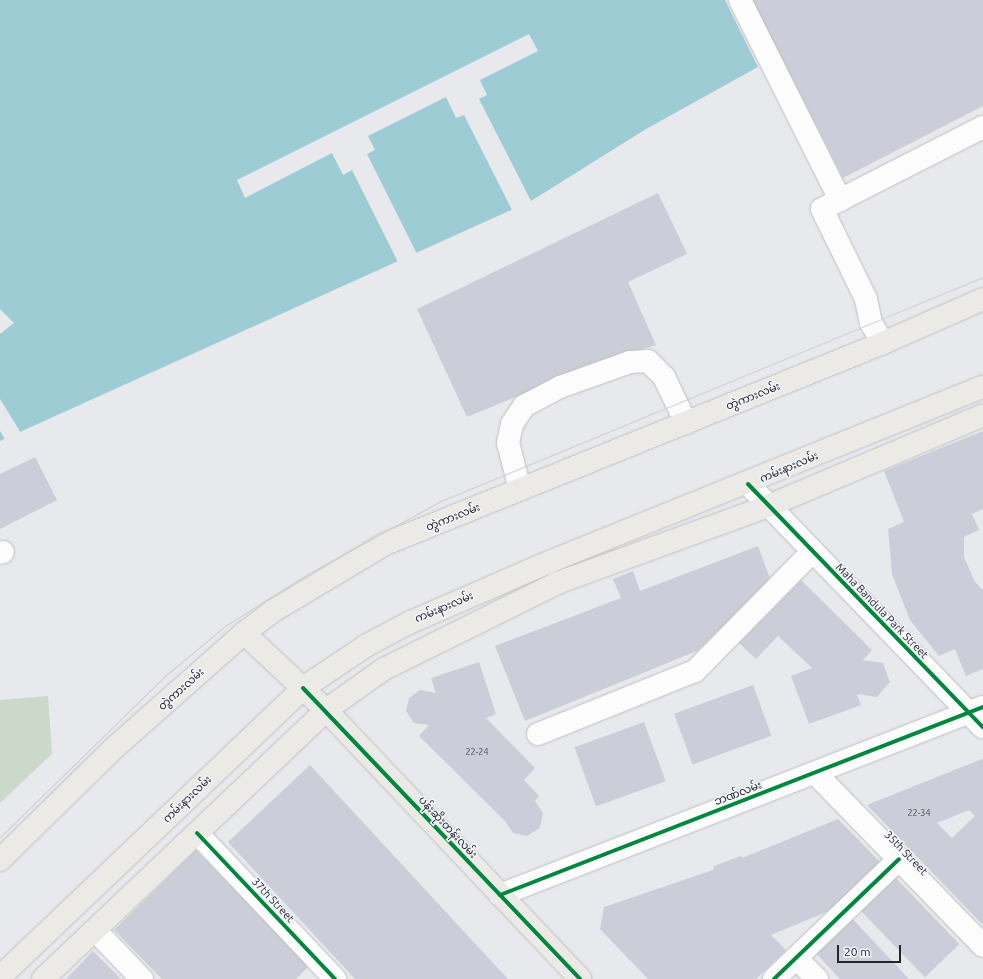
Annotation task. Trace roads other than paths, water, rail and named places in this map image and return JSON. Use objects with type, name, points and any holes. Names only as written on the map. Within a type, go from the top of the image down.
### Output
[{"type":"main road","name":"တွဲကားလမ်း","points":[[0,860],[113,749],[244,633],[273,611],[385,544],[883,343],[983,300]]},
{"type":"main road","name":"ကမ်းနားလမ်း","points":[[0,977],[303,688],[367,645],[411,622],[549,562],[748,484],[983,387]]},
{"type":"main road","points":[[43,979],[326,710],[384,669],[420,648],[557,582],[768,506],[983,415]]},
{"type":"main road","points":[[549,562],[557,582]]},
{"type":"main road","name":"ပန်းဆိုးတန်းလမ်း","points":[[244,633],[326,710],[580,979]]},
{"type":"street","points":[[740,0],[840,200]]},
{"type":"street","points":[[883,343],[871,323],[866,299],[822,209],[983,128]]},
{"type":"street","points":[[520,490],[508,443],[512,424],[524,406],[560,387],[630,362],[648,361],[664,377],[686,423]]},
{"type":"street","name":"Maha Bandula Park Street","points":[[748,484],[812,552],[978,716]]},
{"type":"street","points":[[538,734],[695,671],[812,552]]},
{"type":"street","name":"ဘဏ်လမ်း","points":[[500,896],[815,773],[978,716]]},
{"type":"street","name":"35th Street","points":[[815,773],[983,946]]},
{"type":"street","name":"37th Street","points":[[197,833],[335,979]]},
{"type":"street","points":[[774,979],[899,859]]},
{"type":"street","points":[[95,930],[142,979]]},
{"type":"street","points":[[796,958],[817,979]]},
{"type":"water","points":[[0,0],[725,0],[758,67],[646,129],[531,201],[0,441]]},
{"type":"tram line","points":[[0,837],[165,676],[225,626],[308,574],[441,501],[983,277]]}]
